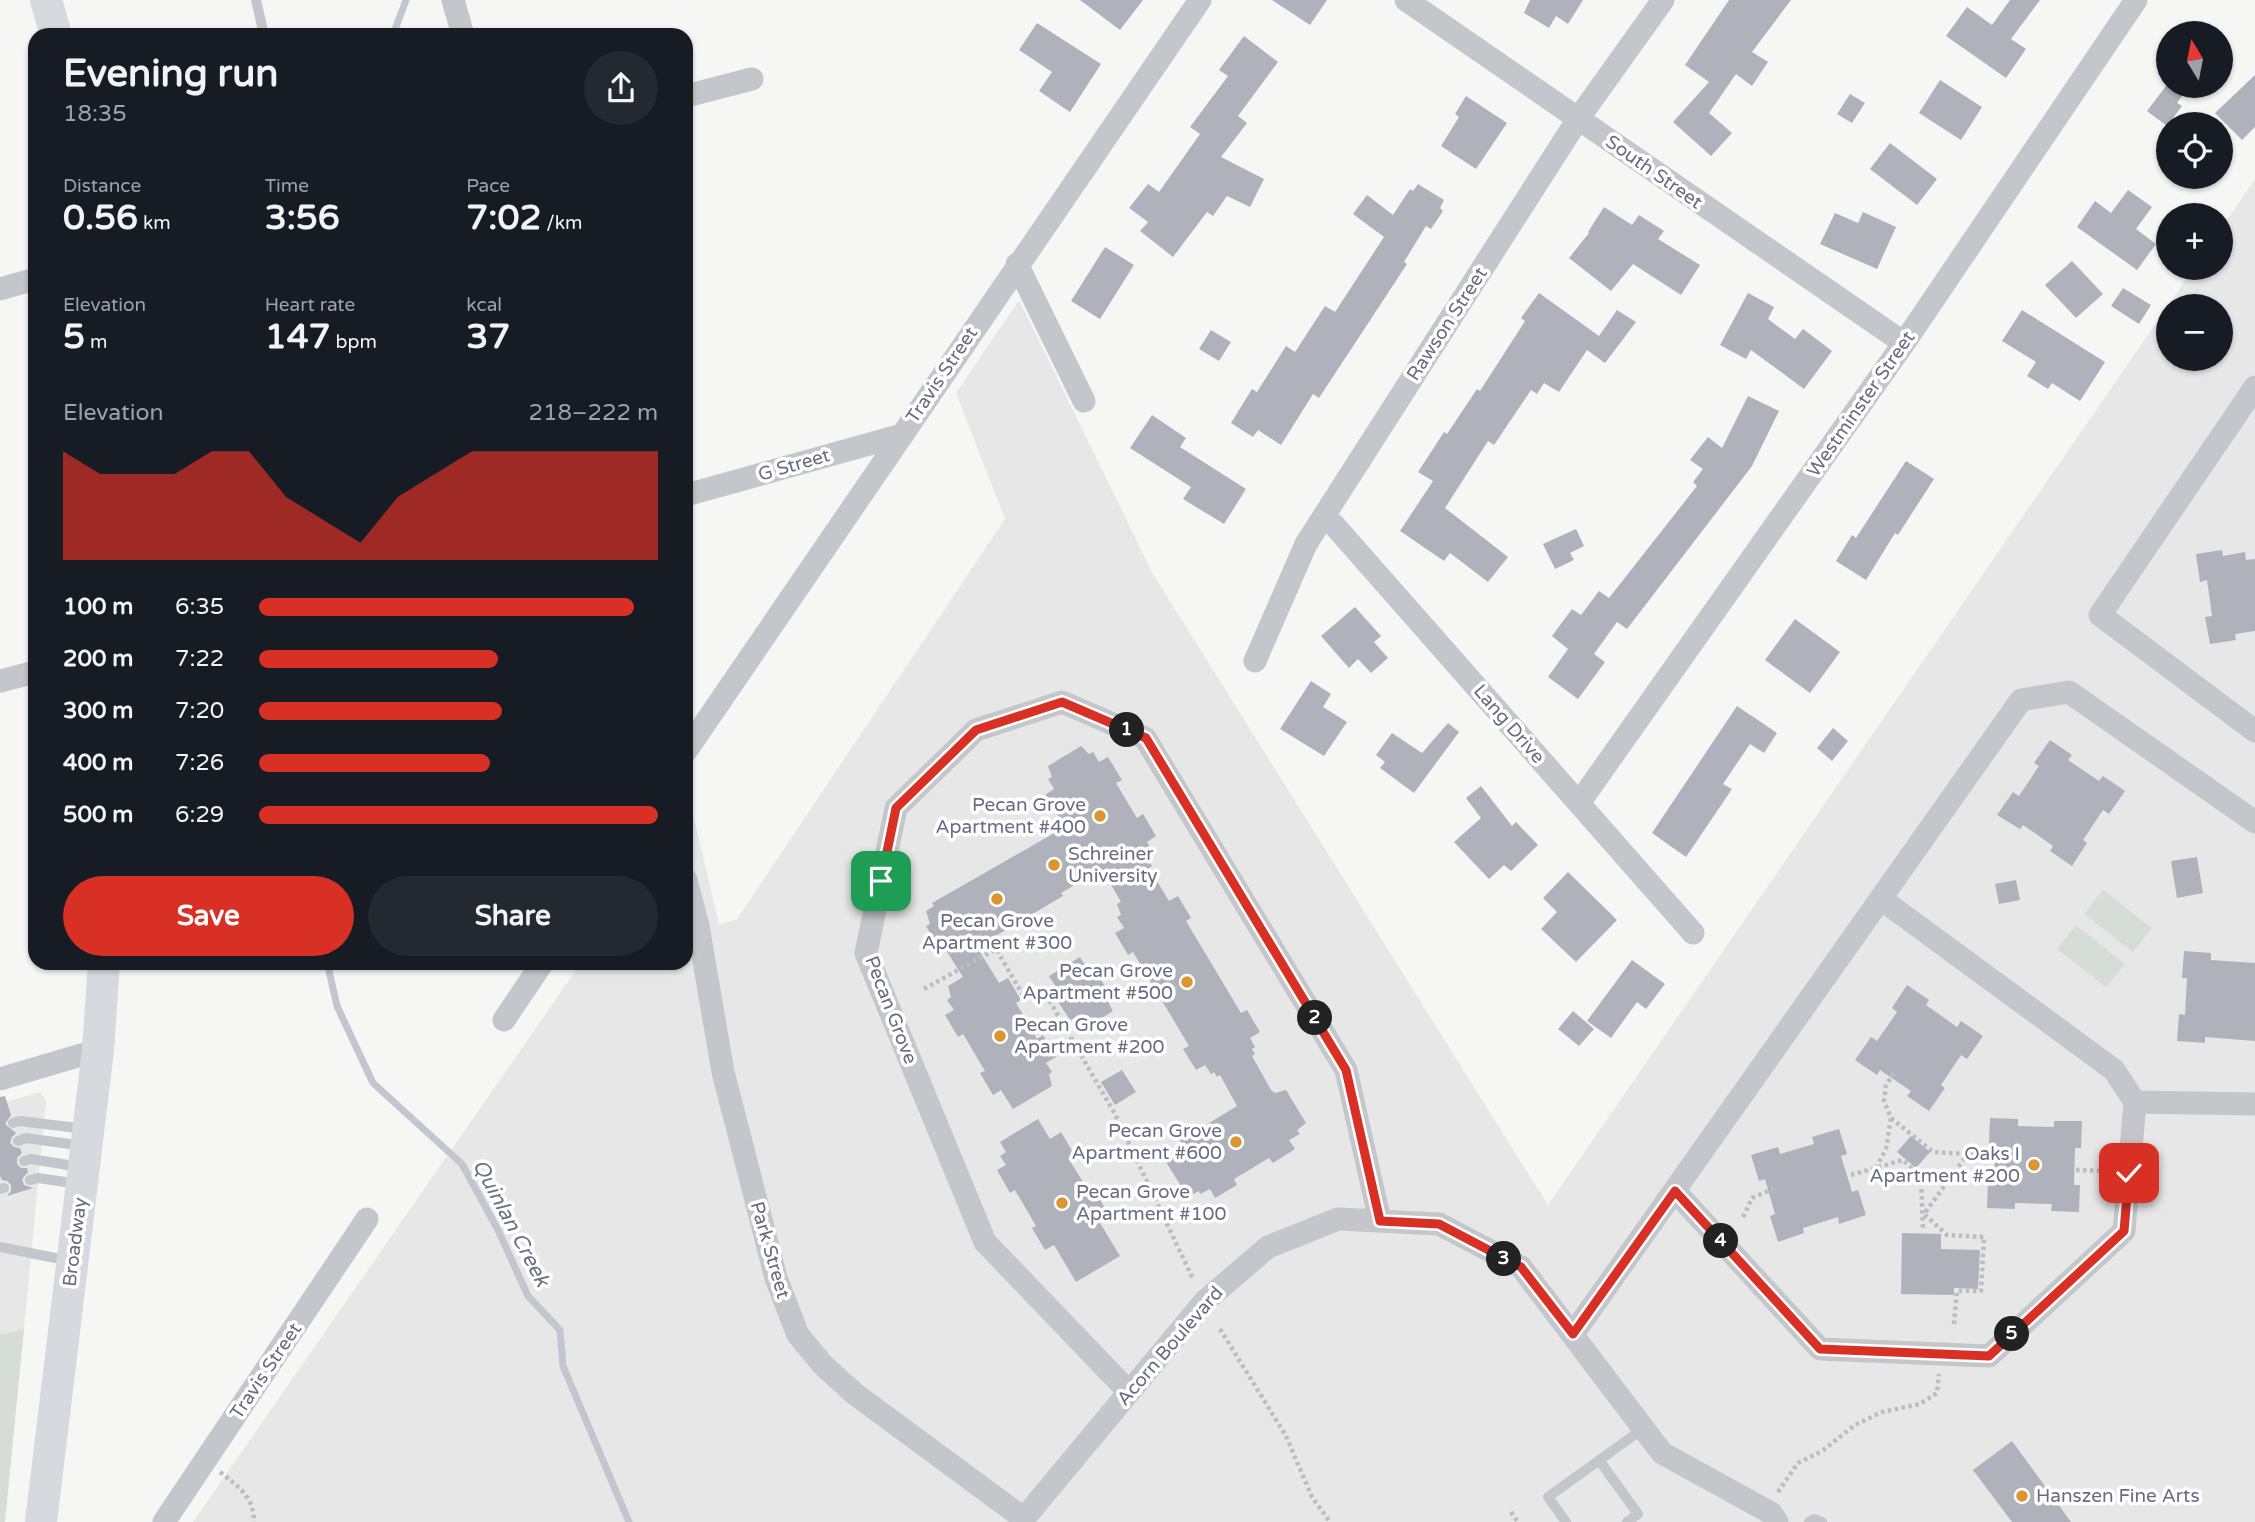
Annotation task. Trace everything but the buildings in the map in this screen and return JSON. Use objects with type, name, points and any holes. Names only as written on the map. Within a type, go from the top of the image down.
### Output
[{"type":"main road","points":[[46,0],[54,28]]},
{"type":"main road","name":"Broadway","points":[[41,1522],[98,1050],[103,970]]},
{"type":"street","points":[[453,0],[461,28]]},
{"type":"street","name":"Travis Street","points":[[693,741],[1200,0]]},
{"type":"street","name":"South Street","points":[[1406,0],[1903,344]]},
{"type":"street","name":"Rawson Street","points":[[1255,661],[1306,544],[1578,120],[1663,0]]},
{"type":"street","name":"Westminster Street","points":[[1579,803],[1903,344],[2136,0]]},
{"type":"street","points":[[693,94],[752,79]]},
{"type":"street","points":[[1017,264],[1084,401]]},
{"type":"street","points":[[0,289],[28,281]]},
{"type":"street","points":[[2255,387],[2100,615],[2255,732]]},
{"type":"street","name":"G Street","points":[[693,493],[902,435]]},
{"type":"street","name":"Lang Drive","points":[[1323,519],[1334,524],[1693,933]]},
{"type":"street","points":[[0,681],[28,674]]},
{"type":"street","points":[[1573,1334],[2021,700],[2069,692],[2255,822]]},
{"type":"street","name":"Pecan Grove","points":[[1129,1392],[985,1242],[866,953],[896,808],[976,730],[1062,702],[1146,738],[1346,1070],[1380,1221]]},
{"type":"street","points":[[1675,1191],[1820,1349],[1989,1356],[2124,1231],[2135,1101],[2114,1070],[1881,899]]},
{"type":"street","name":"Park Street","points":[[693,907],[723,1072],[776,1278],[798,1335],[823,1365],[855,1394],[1022,1520]]},
{"type":"street","points":[[504,1020],[538,970]]},
{"type":"street","points":[[0,1079],[98,1050]]},
{"type":"street","points":[[2135,1101],[2255,1104]]},
{"type":"street","name":"Travis Street","points":[[164,1522],[367,1219]]},
{"type":"street","name":"Acorn Boulevard","points":[[1022,1520],[1205,1301],[1268,1247],[1338,1219],[1439,1224],[1521,1267],[1662,1453],[1771,1513],[1777,1522]]},
{"type":"lane","points":[[256,0],[262,28]]},
{"type":"lane","points":[[13,1123],[20,1121],[85,1157]]},
{"type":"lane","points":[[18,1140],[26,1138],[85,1157]]},
{"type":"lane","points":[[24,1161],[32,1158],[85,1157]]},
{"type":"lane","points":[[30,1180],[85,1157]]},
{"type":"lane","points":[[0,1247],[72,1262]]},
{"type":"lane","points":[[1566,1522],[1548,1497],[1644,1429]]},
{"type":"lane","points":[[1600,1460],[1638,1514],[1627,1522]]},
{"type":"lane","points":[[1809,1522],[1814,1519],[1822,1522]]},
{"type":"path","points":[[924,989],[996,949],[1024,997],[1041,986],[1115,1114],[1193,1279]]},
{"type":"path","points":[[1894,1073],[1886,1085],[1884,1101],[1891,1118],[1933,1152],[2000,1156]]},
{"type":"path","points":[[1876,1168],[1886,1149],[1891,1118]]},
{"type":"path","points":[[1924,1213],[1967,1155]]},
{"type":"path","points":[[1851,1175],[1903,1160],[1921,1177],[1923,1231]]},
{"type":"path","points":[[2077,1170],[2129,1173]]},
{"type":"path","points":[[1743,1217],[1752,1198],[1773,1189]]},
{"type":"path","points":[[1924,1213],[1947,1235],[1984,1237],[1981,1291],[1957,1291],[1954,1324]]},
{"type":"path","points":[[1220,1329],[1286,1436],[1312,1497],[1329,1522]]},
{"type":"path","points":[[1776,1496],[1798,1464],[1822,1451],[1855,1425],[1882,1412],[1920,1404],[1937,1393],[1940,1372]]},
{"type":"path","points":[[206,1461],[247,1495],[251,1501],[254,1522]]},
{"type":"path","points":[[1511,1512],[1518,1522]]},
{"type":"shaded area","name":"Schreiner University","points":[[2255,179],[2255,1522],[193,1522],[576,970],[693,970],[693,814],[719,925],[737,919],[1005,519],[956,393],[1019,300],[1154,576],[1548,1205],[2156,323],[2156,371],[2233,371],[2233,294],[2176,294],[2186,280],[2233,280],[2233,211]]},
{"type":"shaded area","points":[[2103,890],[2152,928],[2133,952],[2084,914]]},
{"type":"shaded area","points":[[2076,925],[2125,964],[2106,987],[2057,949]]},
{"type":"shaded area","points":[[40,1092],[46,1101],[24,1329],[0,1335],[0,1104]]},
{"type":"shaded area","points":[[24,1329],[5,1522],[0,1522],[0,1335]]},
{"type":"waterway","name":"Quinlan Creek","points":[[396,28],[406,0]]},
{"type":"waterway","name":"Quinlan Creek","points":[[329,970],[337,1006],[373,1083],[462,1164],[498,1230],[528,1296],[560,1330],[563,1366],[629,1522]]},
{"type":"place","name":"Pecan Grove Apartment #400","points":[[1100,816]]},
{"type":"place","name":"Schreiner University","points":[[1054,865]]},
{"type":"place","name":"Pecan Grove Apartment #300","points":[[997,899]]},
{"type":"place","name":"Pecan Grove Apartment #500","points":[[1187,982]]},
{"type":"place","name":"Pecan Grove Apartment #200","points":[[1000,1036]]},
{"type":"place","name":"Pecan Grove Apartment #600","points":[[1236,1142]]},
{"type":"place","name":"Oaks I Apartment #200","points":[[2034,1165]]},
{"type":"place","name":"Pecan Grove Apartment #100","points":[[1062,1203]]},
{"type":"place","name":"Hanszen Fine Arts","points":[[2022,1496]]},
{"type":"route","points":[[881,881],[896,808],[976,730],[1062,702],[1146,738],[1346,1070],[1380,1221],[1439,1224],[1521,1267],[1573,1334],[1675,1191],[1820,1349],[1989,1356],[2124,1231],[2129,1173]]}]
